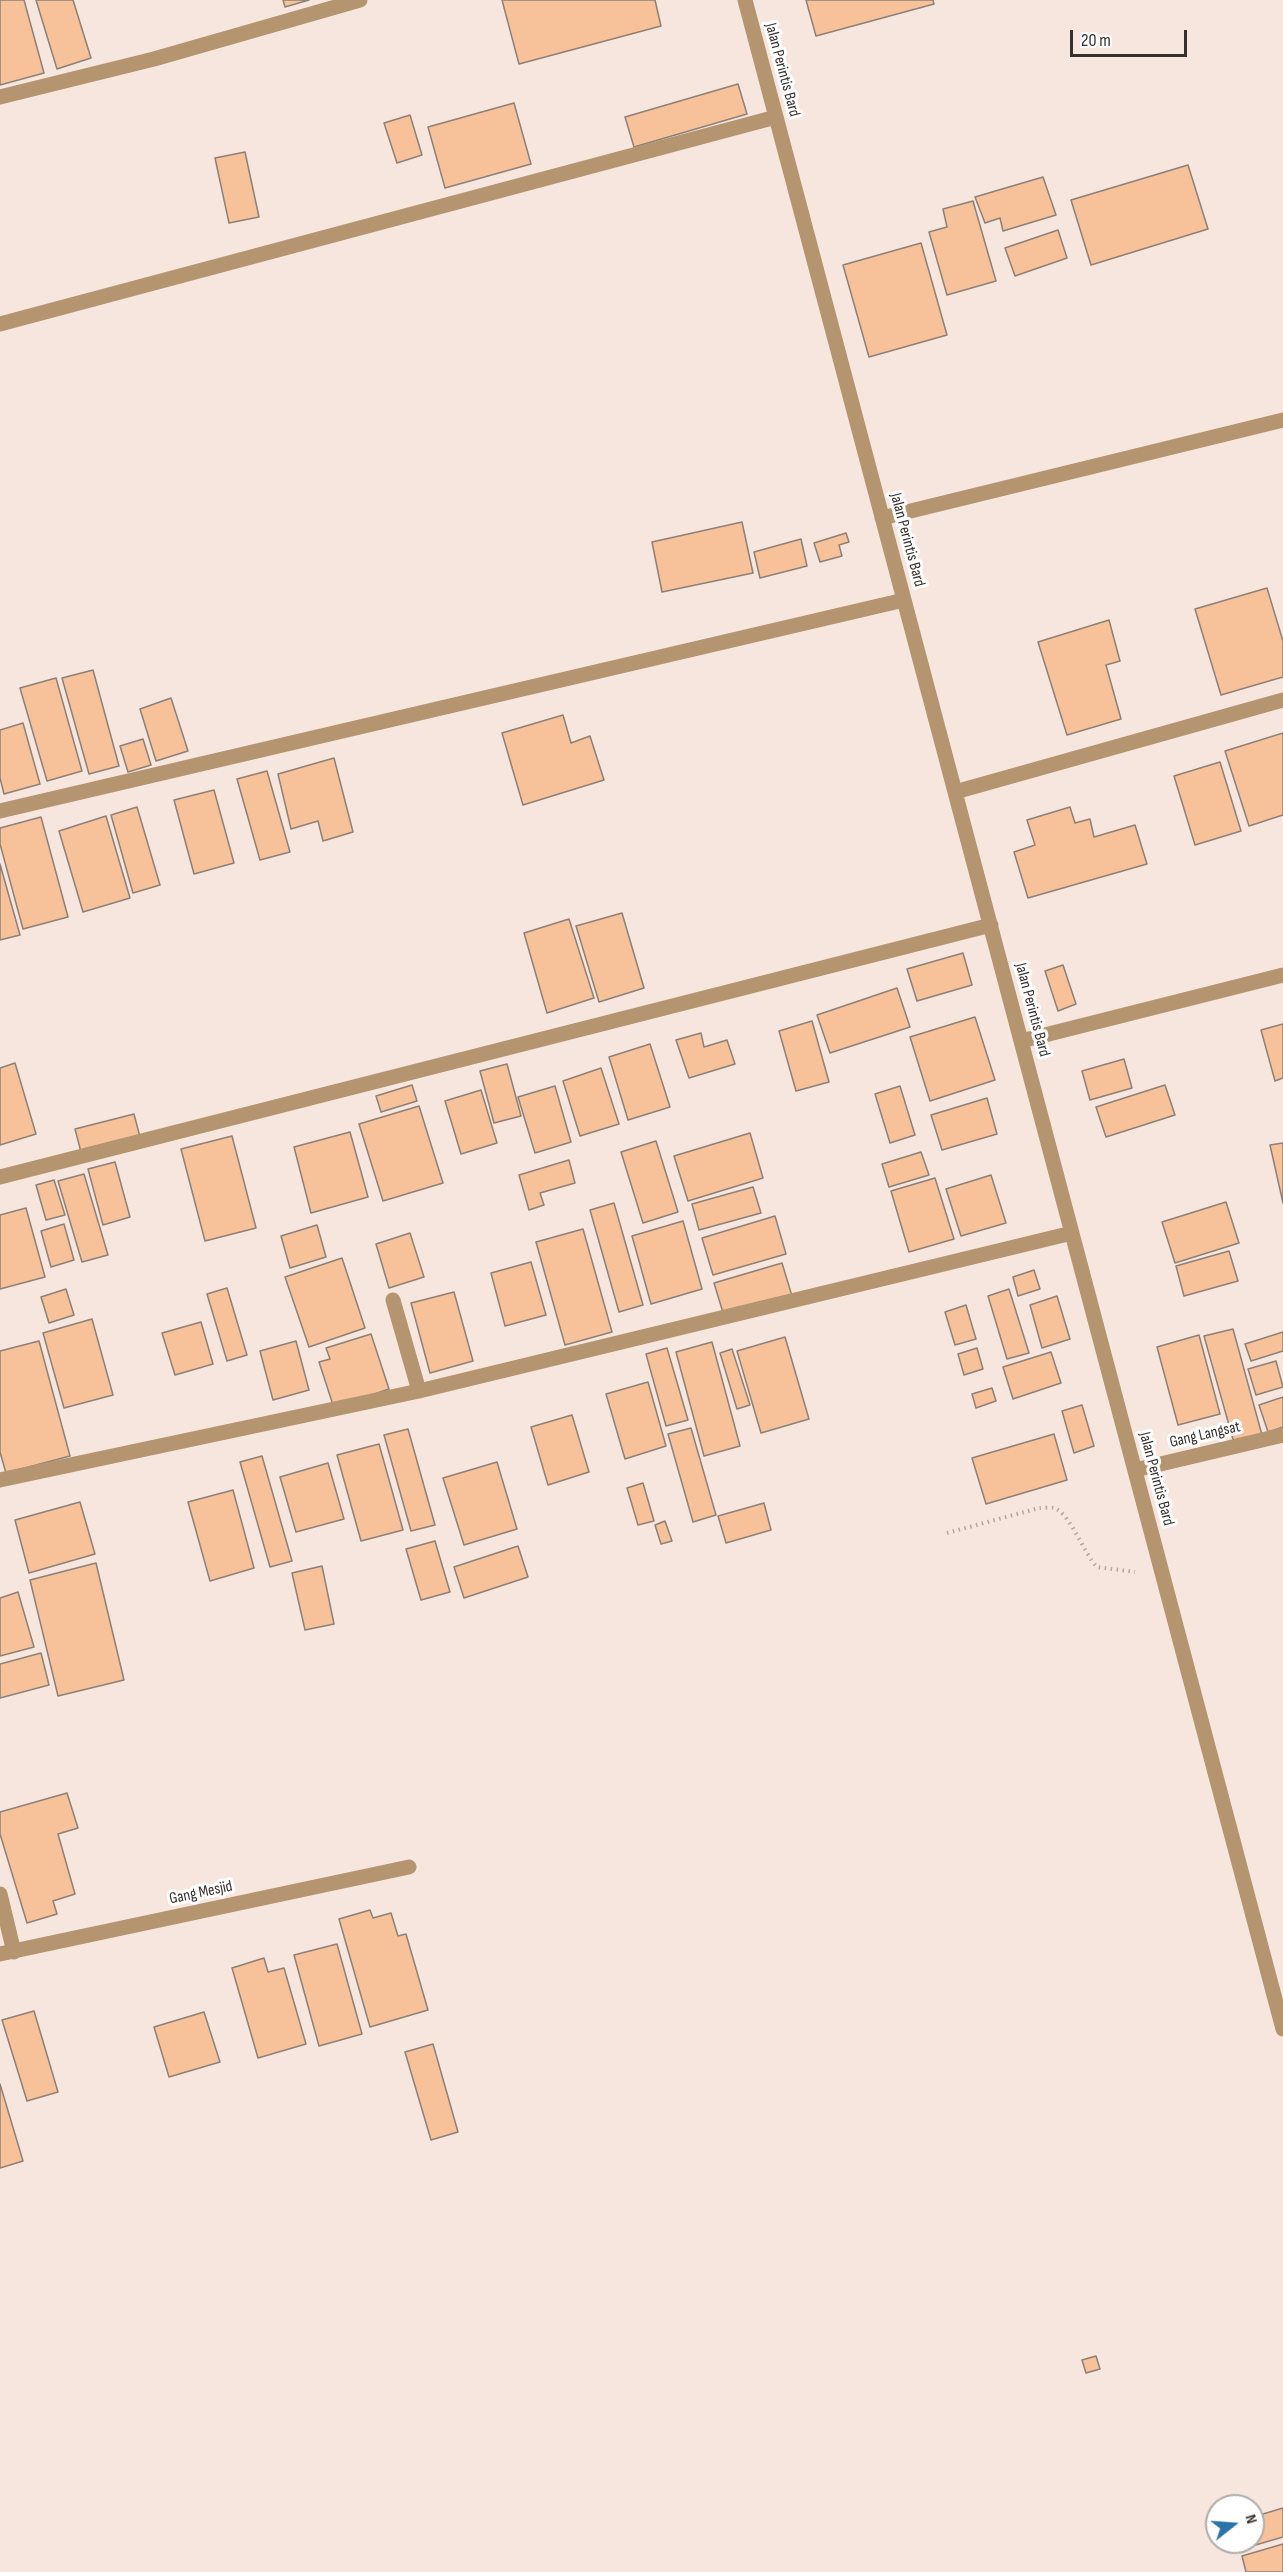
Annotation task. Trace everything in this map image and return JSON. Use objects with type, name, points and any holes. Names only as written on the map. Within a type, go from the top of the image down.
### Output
[{"type":"street","points":[[0,97],[154,59],[360,0]]},
{"type":"street","name":"Jalan Perintis Bard","points":[[745,0],[1283,2029]]},
{"type":"street","points":[[0,324],[776,117]]},
{"type":"street","points":[[882,518],[1283,420]]},
{"type":"street","points":[[0,811],[904,600]]},
{"type":"street","points":[[956,792],[1283,700]]},
{"type":"street","points":[[0,1177],[991,926]]},
{"type":"street","points":[[1021,1041],[1283,975]]},
{"type":"street","points":[[0,1480],[419,1391],[1072,1233]]},
{"type":"street","points":[[393,1300],[419,1391]]},
{"type":"street","name":"Gang Langsat","points":[[1135,1470],[1283,1435]]},
{"type":"street","name":"Gang Mesjid","points":[[7,1953],[409,1867]]},
{"type":"street","points":[[0,1893],[7,1953]]},
{"type":"path","points":[[947,1533],[1039,1508],[1055,1508],[1066,1518],[1088,1558],[1097,1567],[1162,1574]]},
{"type":"building","points":[[0,0],[24,0],[44,73],[0,85]]},
{"type":"building","points":[[36,0],[73,0],[91,58],[57,69]]},
{"type":"building","points":[[283,0],[309,0],[285,7]]},
{"type":"building","points":[[502,0],[655,0],[661,26],[519,64]]},
{"type":"building","points":[[806,0],[933,0],[934,4],[816,36]]},
{"type":"building","points":[[738,84],[747,114],[634,147],[625,117]]},
{"type":"building","points":[[514,103],[531,164],[445,188],[428,127]]},
{"type":"building","points":[[410,115],[422,155],[397,163],[384,123]]},
{"type":"building","points":[[245,152],[259,217],[229,223],[215,158]]},
{"type":"building","points":[[1188,165],[1208,229],[1091,265],[1071,200]]},
{"type":"building","points":[[1043,177],[1056,215],[1003,231],[1000,218],[985,223],[975,197]]},
{"type":"building","points":[[973,201],[996,281],[947,295],[929,232],[947,227],[943,209]]},
{"type":"building","points":[[1058,230],[1067,258],[1015,276],[1005,248]]},
{"type":"building","points":[[921,243],[947,335],[869,357],[843,265]]},
{"type":"building","points":[[742,522],[753,573],[662,592],[652,542]]},
{"type":"building","points":[[846,533],[849,542],[839,545],[842,556],[820,562],[814,543]]},
{"type":"building","points":[[801,539],[807,566],[760,578],[754,552]]},
{"type":"building","points":[[1267,588],[1283,641],[1283,677],[1221,695],[1195,609]]},
{"type":"building","points":[[1109,620],[1120,661],[1106,665],[1121,719],[1067,735],[1038,642]]},
{"type":"building","points":[[93,670],[119,766],[89,774],[62,678]]},
{"type":"building","points":[[56,678],[82,771],[47,781],[20,688]]},
{"type":"building","points":[[171,698],[188,751],[156,761],[140,709]]},
{"type":"building","points":[[563,715],[571,743],[590,736],[604,780],[523,805],[502,733]]},
{"type":"building","points":[[23,723],[40,784],[4,794],[0,778],[0,730]]},
{"type":"building","points":[[1283,733],[1283,815],[1249,826],[1225,751]]},
{"type":"building","points":[[143,739],[151,765],[128,772],[120,746]]},
{"type":"building","points":[[334,758],[353,832],[323,841],[318,821],[291,829],[278,774]]},
{"type":"building","points":[[1220,762],[1241,831],[1195,845],[1174,776]]},
{"type":"building","points":[[267,771],[290,852],[260,860],[237,779]]},
{"type":"building","points":[[214,790],[234,863],[194,874],[174,800]]},
{"type":"building","points":[[137,807],[160,885],[133,893],[111,815]]},
{"type":"building","points":[[1070,807],[1075,823],[1090,819],[1094,837],[1135,825],[1147,864],[1028,898],[1014,852],[1035,845],[1027,820]]},
{"type":"building","points":[[106,816],[130,898],[83,912],[59,831]]},
{"type":"building","points":[[41,817],[68,917],[23,929],[0,844],[0,828]]},
{"type":"building","points":[[0,864],[20,935],[0,940]]},
{"type":"building","points":[[622,913],[644,988],[599,1002],[576,926]]},
{"type":"building","points":[[569,919],[594,998],[547,1013],[524,933]]},
{"type":"building","points":[[963,953],[972,985],[917,1001],[907,969]]},
{"type":"building","points":[[1063,965],[1076,1004],[1058,1011],[1045,971]]},
{"type":"building","points":[[897,988],[910,1027],[830,1053],[817,1015]]},
{"type":"building","points":[[975,1017],[995,1080],[930,1101],[910,1037]]},
{"type":"building","points":[[812,1021],[829,1082],[796,1091],[779,1031]]},
{"type":"building","points":[[1283,1024],[1283,1078],[1275,1081],[1261,1030]]},
{"type":"building","points":[[701,1033],[704,1047],[727,1040],[735,1064],[689,1078],[676,1040]]},
{"type":"building","points":[[650,1044],[670,1107],[628,1120],[609,1057]]},
{"type":"building","points":[[1124,1059],[1132,1088],[1090,1100],[1082,1071]]},
{"type":"building","points":[[15,1063],[36,1134],[0,1145],[0,1068]]},
{"type":"building","points":[[507,1064],[521,1116],[494,1123],[480,1071]]},
{"type":"building","points":[[601,1068],[619,1124],[580,1136],[563,1081]]},
{"type":"building","points":[[412,1085],[417,1101],[381,1112],[376,1096]]},
{"type":"building","points":[[1165,1085],[1175,1115],[1106,1137],[1096,1107]]},
{"type":"building","points":[[555,1086],[571,1142],[535,1153],[518,1097]]},
{"type":"building","points":[[900,1086],[915,1135],[890,1143],[875,1094]]},
{"type":"building","points":[[481,1090],[497,1143],[461,1154],[445,1101]]},
{"type":"building","points":[[987,1098],[997,1134],[942,1150],[931,1115]]},
{"type":"building","points":[[419,1106],[443,1183],[383,1201],[359,1124]]},
{"type":"building","points":[[134,1114],[140,1137],[81,1152],[75,1129]]},
{"type":"building","points":[[350,1132],[368,1197],[311,1213],[294,1147]]},
{"type":"building","points":[[750,1133],[763,1178],[688,1201],[674,1156]]},
{"type":"building","points":[[232,1136],[256,1228],[205,1241],[181,1149]]},
{"type":"building","points":[[656,1141],[678,1212],[643,1223],[621,1152]]},
{"type":"building","points":[[1283,1143],[1283,1203],[1270,1145]]},
{"type":"building","points":[[921,1152],[929,1175],[889,1187],[882,1164]]},
{"type":"building","points":[[569,1160],[575,1183],[540,1193],[544,1205],[529,1210],[519,1175]]},
{"type":"building","points":[[115,1162],[130,1217],[103,1225],[88,1169]]},
{"type":"building","points":[[84,1174],[108,1255],[82,1262],[58,1181]]},
{"type":"building","points":[[991,1175],[1006,1223],[961,1236],[946,1189]]},
{"type":"building","points":[[935,1178],[954,1239],[909,1252],[891,1191]]},
{"type":"building","points":[[54,1180],[65,1215],[46,1220],[36,1185]]},
{"type":"building","points":[[753,1187],[761,1213],[699,1230],[692,1204]]},
{"type":"building","points":[[1226,1202],[1239,1243],[1175,1263],[1162,1222]]},
{"type":"building","points":[[614,1203],[643,1305],[619,1312],[590,1210]]},
{"type":"building","points":[[26,1208],[45,1277],[0,1289],[0,1215]]},
{"type":"building","points":[[775,1216],[786,1254],[713,1275],[702,1238]]},
{"type":"building","points":[[683,1221],[702,1289],[651,1304],[632,1236]]},
{"type":"building","points":[[64,1224],[74,1260],[51,1267],[41,1231]]},
{"type":"building","points":[[317,1225],[326,1257],[290,1268],[281,1236]]},
{"type":"building","points":[[583,1229],[612,1332],[565,1345],[536,1242]]},
{"type":"building","points":[[410,1233],[424,1277],[389,1288],[376,1244]]},
{"type":"building","points":[[1229,1251],[1238,1281],[1184,1296],[1176,1266]]},
{"type":"building","points":[[342,1258],[365,1328],[309,1347],[285,1277]]},
{"type":"building","points":[[531,1262],[546,1315],[505,1326],[491,1273]]},
{"type":"building","points":[[782,1263],[792,1296],[724,1316],[714,1283]]},
{"type":"building","points":[[1034,1270],[1040,1289],[1018,1296],[1013,1277]]},
{"type":"building","points":[[227,1288],[247,1355],[227,1361],[207,1294]]},
{"type":"building","points":[[66,1289],[74,1315],[49,1323],[41,1297]]},
{"type":"building","points":[[1009,1289],[1029,1353],[1007,1359],[988,1296]]},
{"type":"building","points":[[454,1292],[473,1361],[430,1373],[411,1303]]},
{"type":"building","points":[[1057,1296],[1070,1339],[1042,1348],[1030,1305]]},
{"type":"building","points":[[966,1305],[976,1339],[955,1345],[945,1312]]},
{"type":"building","points":[[92,1319],[113,1395],[64,1408],[43,1333]]},
{"type":"building","points":[[201,1322],[213,1364],[175,1375],[162,1333]]},
{"type":"building","points":[[1233,1329],[1262,1435],[1234,1443],[1204,1336]]},
{"type":"building","points":[[1283,1332],[1283,1351],[1251,1361],[1245,1344]]},
{"type":"building","points":[[371,1334],[389,1389],[334,1408],[319,1362],[330,1359],[326,1348]]},
{"type":"building","points":[[1199,1335],[1220,1414],[1178,1425],[1157,1347]]},
{"type":"building","points":[[785,1337],[809,1419],[761,1433],[737,1351]]},
{"type":"building","points":[[39,1341],[70,1456],[6,1473],[0,1452],[0,1351]]},
{"type":"building","points":[[296,1341],[309,1390],[273,1400],[260,1351]]},
{"type":"building","points":[[712,1342],[740,1446],[704,1456],[676,1352]]},
{"type":"building","points":[[667,1348],[688,1420],[666,1426],[646,1354]]},
{"type":"building","points":[[977,1348],[983,1369],[964,1375],[958,1354]]},
{"type":"building","points":[[732,1349],[750,1405],[737,1409],[720,1353]]},
{"type":"building","points":[[1051,1352],[1061,1383],[1013,1399],[1003,1367]]},
{"type":"building","points":[[1276,1361],[1283,1387],[1256,1395],[1248,1369]]},
{"type":"building","points":[[648,1382],[666,1446],[625,1459],[606,1394]]},
{"type":"building","points":[[992,1388],[996,1401],[976,1408],[972,1394]]},
{"type":"building","points":[[1283,1397],[1283,1427],[1268,1432],[1259,1405]]},
{"type":"building","points":[[1082,1405],[1094,1446],[1074,1453],[1062,1411]]},
{"type":"building","points":[[572,1415],[589,1472],[548,1485],[531,1427]]},
{"type":"building","points":[[691,1428],[716,1515],[693,1522],[668,1434]]},
{"type":"building","points":[[408,1429],[435,1525],[411,1531],[384,1435]]},
{"type":"building","points":[[1054,1434],[1067,1480],[986,1504],[972,1458]]},
{"type":"building","points":[[379,1444],[403,1530],[361,1541],[337,1455]]},
{"type":"building","points":[[262,1456],[292,1561],[270,1567],[240,1462]]},
{"type":"building","points":[[497,1462],[517,1529],[464,1545],[443,1478]]},
{"type":"building","points":[[328,1463],[344,1519],[296,1532],[280,1477]]},
{"type":"building","points":[[643,1483],[654,1521],[638,1525],[627,1488]]},
{"type":"building","points":[[233,1490],[254,1568],[210,1581],[188,1502]]},
{"type":"building","points":[[80,1502],[95,1554],[29,1573],[15,1520]]},
{"type":"building","points":[[764,1503],[771,1530],[726,1543],[718,1516]]},
{"type":"building","points":[[665,1521],[672,1541],[661,1544],[655,1525]]},
{"type":"building","points":[[435,1541],[450,1592],[421,1600],[406,1549]]},
{"type":"building","points":[[518,1546],[528,1577],[464,1598],[454,1567]]},
{"type":"building","points":[[96,1563],[124,1680],[58,1696],[30,1580]]},
{"type":"building","points":[[322,1566],[334,1624],[305,1630],[292,1573]]},
{"type":"building","points":[[18,1592],[34,1647],[0,1656],[0,1598]]},
{"type":"building","points":[[41,1653],[49,1685],[0,1698],[0,1664]]},
{"type":"building","points":[[67,1793],[78,1828],[58,1834],[75,1894],[53,1901],[57,1914],[27,1923],[0,1834],[0,1812]]},
{"type":"building","points":[[370,1910],[373,1918],[391,1913],[398,1936],[406,1934],[428,2010],[370,2027],[339,1919]]},
{"type":"building","points":[[337,1944],[362,2034],[319,2046],[294,1955]]},
{"type":"building","points":[[264,1958],[268,1972],[284,1968],[306,2044],[258,2058],[232,1968]]},
{"type":"building","points":[[34,2011],[58,2092],[27,2101],[2,2020]]},
{"type":"building","points":[[204,2012],[220,2062],[169,2077],[154,2027]]},
{"type":"building","points":[[433,2044],[458,2132],[431,2140],[405,2052]]},
{"type":"building","points":[[0,2084],[23,2161],[0,2168]]},
{"type":"building","points":[[1096,2356],[1100,2369],[1086,2373],[1082,2360]]},
{"type":"building","points":[[1283,2508],[1283,2537],[1265,2542],[1265,2513]]},
{"type":"building","points":[[1283,2544],[1283,2572],[1246,2572],[1242,2556],[1265,2554],[1265,2549]]}]
